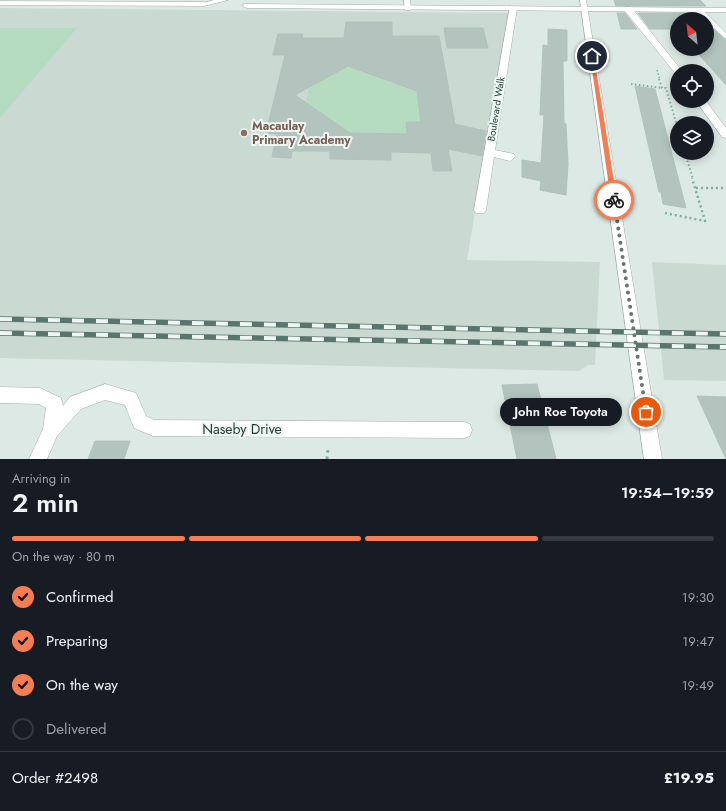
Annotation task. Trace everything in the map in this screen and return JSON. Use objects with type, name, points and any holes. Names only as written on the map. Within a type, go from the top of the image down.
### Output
[{"type":"street","points":[[0,3],[204,4],[225,0]]},
{"type":"street","points":[[247,6],[407,4],[513,8],[584,4],[628,9],[726,10]]},
{"type":"street","points":[[584,4],[653,459]]},
{"type":"street","name":"Boulevard Walk","points":[[480,210],[513,8]]},
{"type":"street","points":[[628,9],[672,64]]},
{"type":"street","points":[[699,10],[726,37]]},
{"type":"street","points":[[705,108],[726,135]]},
{"type":"street","points":[[489,152],[510,157]]},
{"type":"street","name":"Naseby Drive","points":[[50,430],[76,403],[105,392],[130,399],[140,422],[153,428],[464,430]]},
{"type":"street","name":"Naseby Drive","points":[[0,395],[40,396],[55,404],[50,430],[38,459]]},
{"type":"path","points":[[662,88],[651,52],[664,54]]},
{"type":"path","points":[[631,84],[666,88],[674,116]]},
{"type":"path","points":[[665,213],[706,221],[687,160]]},
{"type":"path","points":[[696,188],[726,188]]},
{"type":"shaded area","name":"Macaulay Primary Academy","points":[[0,8],[508,13],[467,260],[600,262],[595,365],[588,365],[579,371],[0,358]]},
{"type":"shaded area","points":[[652,262],[726,265],[726,381],[664,380]]},
{"type":"green space","points":[[0,28],[77,28],[0,118]]},
{"type":"green space","points":[[352,63],[417,91],[421,122],[406,122],[407,134],[350,133],[306,103],[309,87]]},
{"type":"building","points":[[614,0],[700,0],[706,6],[616,6]]},
{"type":"building","points":[[617,13],[625,13],[637,29],[621,29]]},
{"type":"building","points":[[638,13],[670,13],[670,29],[650,29]]},
{"type":"building","points":[[346,22],[392,22],[392,36],[439,36],[455,124],[486,131],[482,156],[448,149],[452,171],[433,171],[431,153],[391,152],[391,160],[330,159],[330,151],[292,151],[291,158],[272,157],[277,134],[266,133],[285,55],[273,55],[278,34],[303,34],[302,38],[344,38]],"holes":[[[348,66],[417,91],[421,122],[406,122],[407,134],[350,133],[295,95]]]},
{"type":"building","points":[[444,28],[483,28],[488,48],[447,48]]},
{"type":"building","points":[[548,29],[567,30],[567,61],[563,61],[564,123],[566,124],[568,164],[566,195],[540,190],[541,181],[522,177],[522,160],[541,163],[544,115],[540,115],[543,45],[548,46]]},
{"type":"building","points":[[714,30],[726,40],[726,85],[714,72],[714,64],[707,64],[700,56],[714,56]]},
{"type":"building","points":[[635,86],[655,89],[670,147],[670,160],[673,160],[686,208],[663,204],[661,192],[659,192]]},
{"type":"building","points":[[537,384],[556,459],[517,459],[502,385]]},
{"type":"building","points":[[697,396],[726,397],[726,459]]},
{"type":"building","points":[[95,441],[130,441],[124,459],[88,459]]},
{"type":"railway","points":[[0,319],[726,334]]},
{"type":"railway","points":[[0,333],[726,347]]},
{"type":"way so far","points":[[614,200],[646,412]]},
{"type":"place","name":"Macaulay Primary Academy","points":[[244,133]]},
{"type":"place","name":"John Roe Toyota","points":[[646,412]]},
{"type":"route","points":[[592,56],[614,200]]}]
